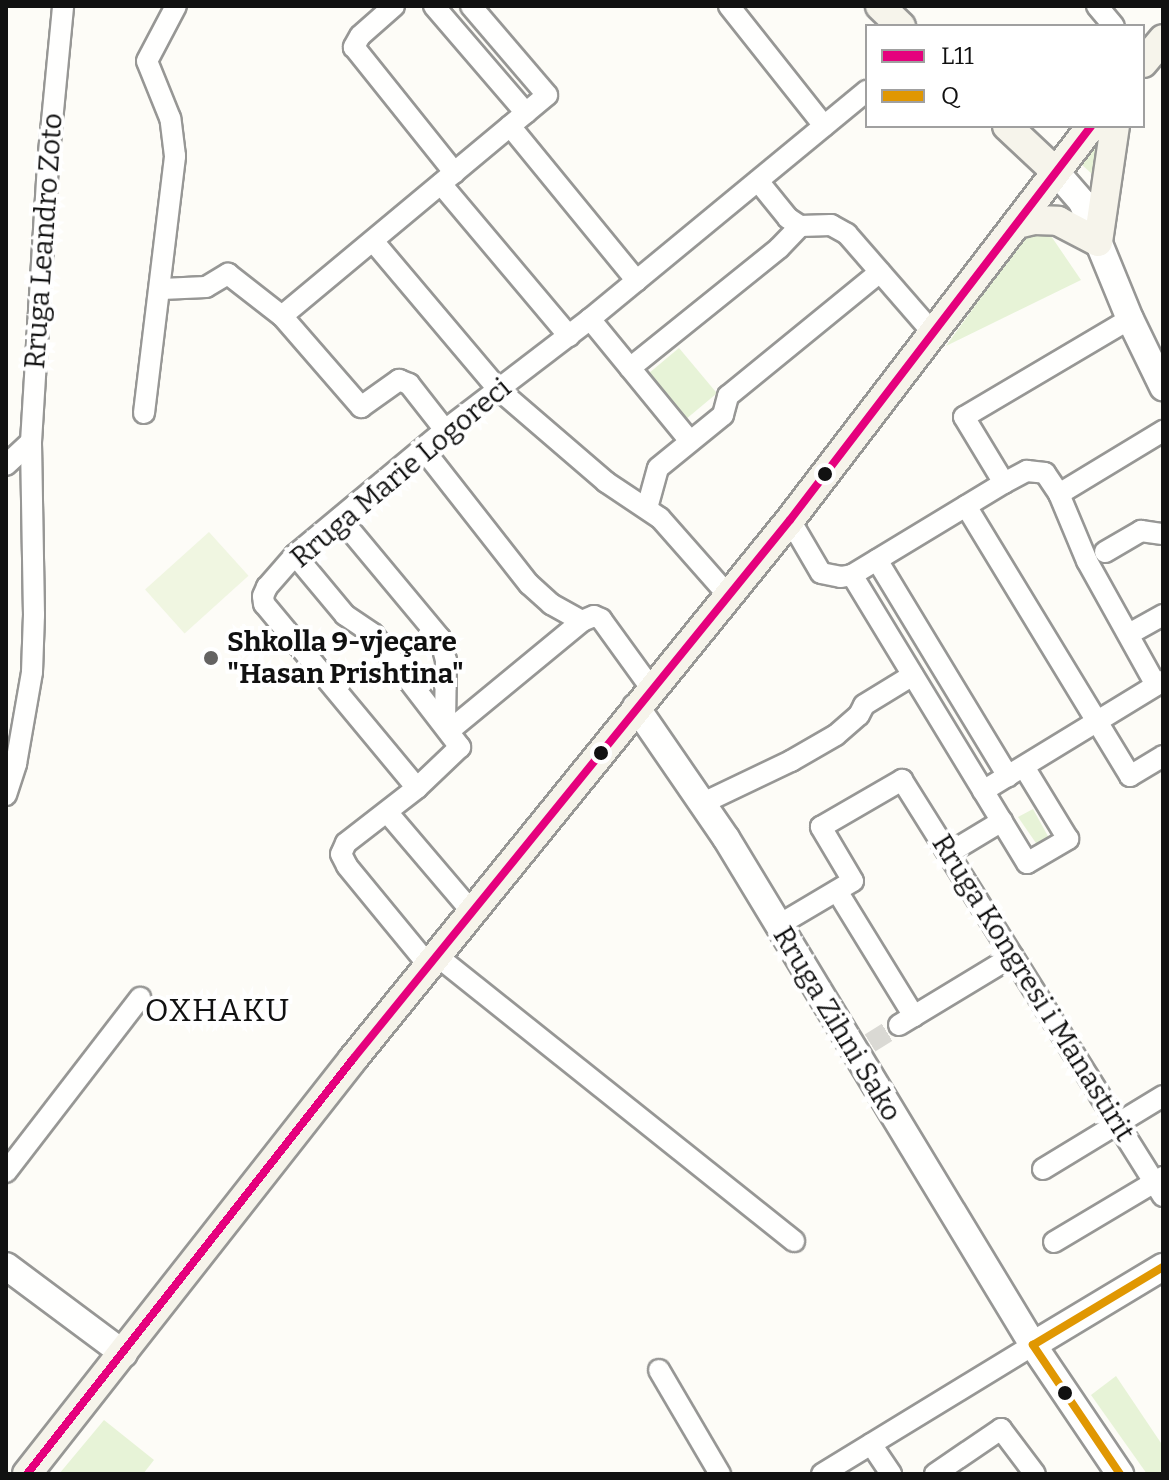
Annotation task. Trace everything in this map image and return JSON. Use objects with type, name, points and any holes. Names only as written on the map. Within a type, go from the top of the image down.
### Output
[{"type":"main road","points":[[880,6],[899,24]]},
{"type":"main road","points":[[1145,60],[1163,39]]},
{"type":"main road","points":[[1009,128],[1056,172]]},
{"type":"main road","points":[[27,1474],[643,698],[790,520],[1089,128]]},
{"type":"main road","points":[[1017,224],[1034,220],[1058,221],[1098,242],[1115,128]]},
{"type":"street","name":"Rruga Leandro Zoto","points":[[6,795],[16,764],[32,672],[31,442],[48,163],[63,6]]},
{"type":"street","points":[[144,413],[162,289],[174,145],[170,118],[147,61],[176,6]]},
{"type":"street","points":[[394,6],[360,36],[354,47],[448,178],[569,336]]},
{"type":"street","points":[[434,6],[637,281]]},
{"type":"street","points":[[282,316],[547,95],[471,6]]},
{"type":"street","points":[[729,6],[824,126]]},
{"type":"street","points":[[1097,6],[1112,24]]},
{"type":"street","name":"Rruga Marie Logoreci","points":[[417,788],[264,604],[267,587],[295,555],[445,430],[569,336],[865,93]]},
{"type":"street","points":[[1056,172],[1082,202],[1130,319],[1156,355],[1163,387]]},
{"type":"street","points":[[758,181],[788,218],[800,226],[831,225],[847,234],[933,333]]},
{"type":"street","points":[[630,368],[779,248],[800,226]]},
{"type":"street","points":[[373,241],[498,389],[606,482],[647,508],[673,531],[727,594]]},
{"type":"street","points":[[647,508],[658,468],[723,415],[728,396],[880,272]]},
{"type":"street","points":[[162,289],[206,287],[228,274],[282,316],[361,407],[399,380],[409,384],[445,430]]},
{"type":"street","points":[[590,319],[690,441]]},
{"type":"street","points":[[1004,483],[964,417],[1130,319]]},
{"type":"street","points":[[1059,494],[1163,431]]},
{"type":"street","points":[[6,465],[31,442]]},
{"type":"street","points":[[423,449],[529,584],[551,604],[582,621]]},
{"type":"street","points":[[790,520],[821,573],[841,577],[852,575],[1027,471],[1039,471],[1049,477],[1087,561],[1160,683],[983,791]]},
{"type":"street","points":[[966,506],[1130,776],[1163,756]]},
{"type":"street","points":[[340,518],[440,638],[446,660],[448,727]]},
{"type":"street","points":[[1105,552],[1141,531],[1163,534]]},
{"type":"street","points":[[295,555],[345,615],[373,634],[448,727],[460,747],[417,788],[346,843],[341,854],[347,866],[433,961],[794,1241]]},
{"type":"street","points":[[852,575],[1027,863],[1068,839],[1016,772],[877,560]]},
{"type":"street","points":[[1129,634],[1163,615]]},
{"type":"street","points":[[448,727],[582,621],[594,616],[601,619],[643,698]]},
{"type":"street","points":[[703,803],[791,761],[836,735],[859,715],[864,705],[913,675]]},
{"type":"street","name":"Rruga Zihni Sako","points":[[643,698],[777,926],[862,1048],[1033,1345],[1109,1470]]},
{"type":"street","name":"Rruga Kongresi i Manastirit","points":[[837,891],[853,881],[821,827],[902,780],[1118,1124],[1160,1185]]},
{"type":"street","points":[[387,812],[472,912]]},
{"type":"street","points":[[949,853],[1002,821]]},
{"type":"street","points":[[777,926],[837,891],[906,1021],[1013,956]]},
{"type":"street","points":[[6,1172],[140,998]]},
{"type":"street","points":[[1043,1169],[1163,1096]]},
{"type":"street","points":[[1054,1242],[1160,1185]]},
{"type":"street","points":[[6,1266],[124,1354]]},
{"type":"street","points":[[822,1474],[1163,1267]]},
{"type":"street","points":[[659,1370],[720,1474]]},
{"type":"street","points":[[935,1474],[1001,1429],[1035,1474]]},
{"type":"street","points":[[871,1444],[891,1474]]},
{"type":"green space","points":[[1107,131],[1102,183],[1081,164]]},
{"type":"green space","points":[[1049,233],[1081,280],[946,346],[1026,235]]},
{"type":"green space","points":[[679,348],[717,393],[686,420],[648,374]]},
{"type":"green space","points":[[209,532],[248,576],[185,633],[145,590]]},
{"type":"green space","points":[[1033,809],[1049,838],[1038,846],[1018,817]]},
{"type":"green space","points":[[1116,1376],[1163,1446],[1163,1474],[1147,1474],[1091,1395]]},
{"type":"green space","points":[[104,1420],[154,1460],[143,1474],[59,1474]]},
{"type":"tunnel","points":[[870,1043],[899,1025]]},
{"type":"transit line","name":"L11","points":[[27,1474],[353,1059],[790,520],[1089,128]]},
{"type":"transit line","name":"Q","points":[[1120,1474],[1033,1345],[1163,1267]]},
{"type":"place","name":"Shkolla 9-vjeçare \"Hasan Prishtina\"","points":[[211,658]]},
{"type":"district","name":"OXHAKU","points":[[218,1010]]}]
